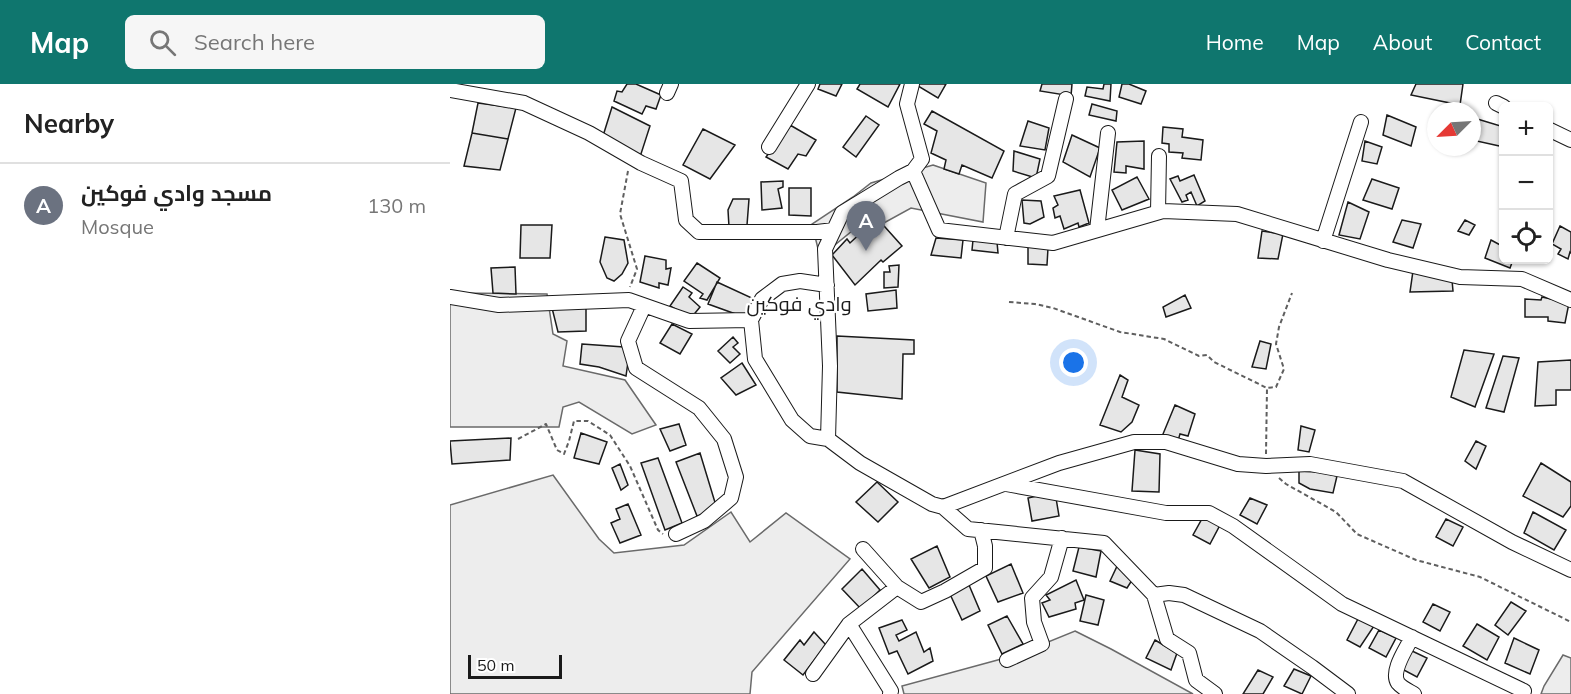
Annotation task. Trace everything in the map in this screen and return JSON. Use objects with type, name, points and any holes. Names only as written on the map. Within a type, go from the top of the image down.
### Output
[{"type":"street","points":[[769,147],[808,84]]},
{"type":"street","points":[[828,439],[830,366],[825,249],[842,213],[913,171],[922,159],[907,104],[912,84]]},
{"type":"street","points":[[450,90],[524,103],[589,133],[631,157],[681,181],[686,220],[699,232],[834,230]]},
{"type":"street","points":[[1006,238],[1015,194],[1048,177],[1066,99]]},
{"type":"street","points":[[1323,241],[1361,122]]},
{"type":"street","points":[[1553,131],[1571,140]]},
{"type":"street","points":[[1097,230],[1108,133]]},
{"type":"street","points":[[1158,212],[1159,156]]},
{"type":"street","points":[[913,171],[939,230],[1053,243],[1162,211],[1237,214],[1388,260],[1460,277],[1522,279],[1571,300]]},
{"type":"street","points":[[827,285],[800,281],[782,284],[762,299],[751,320],[755,359],[792,420],[810,436],[828,439],[860,463],[932,504],[943,507],[968,529],[1104,543],[1154,595],[1167,639],[1189,653],[1196,680],[1215,694]]},
{"type":"street","points":[[450,297],[499,304],[625,300],[689,321],[751,320]]},
{"type":"street","points":[[644,306],[628,341],[636,368],[699,408],[724,439],[736,477],[730,498],[704,521],[676,534]]},
{"type":"street","points":[[943,507],[1059,463],[1134,442],[1166,442],[1238,464],[1266,466],[1310,464],[1403,481],[1512,542],[1571,570]]},
{"type":"street","points":[[1006,484],[1166,513],[1209,513],[1233,526],[1342,604],[1524,691]]},
{"type":"street","points":[[863,549],[897,587],[921,602],[985,568],[985,546],[981,530]]},
{"type":"street","points":[[1007,660],[1042,644],[1034,622],[1032,598],[1051,577],[1062,538]]},
{"type":"street","points":[[813,674],[849,624],[897,587]]},
{"type":"street","points":[[1154,595],[1169,592],[1184,595],[1260,631],[1348,694]]},
{"type":"street","points":[[849,624],[891,691],[890,694]]},
{"type":"street","points":[[1412,637],[1395,674],[1400,685],[1414,694]]},
{"type":"path","points":[[625,300],[637,269],[620,214],[631,157]]},
{"type":"path","points":[[1008,302],[1053,308],[1119,332],[1164,339],[1199,356],[1207,355],[1214,362],[1267,388],[1276,387],[1284,369],[1276,344],[1279,327],[1292,293]]},
{"type":"path","points":[[1267,388],[1266,466],[1286,484],[1336,512],[1357,534],[1416,560],[1480,577],[1571,622]]},
{"type":"path","points":[[518,439],[546,424],[557,450],[564,454],[574,421],[588,421],[610,435],[630,466],[658,530],[668,537],[676,534]]},
{"type":"shaded area","points":[[933,165],[986,183],[983,222],[911,208],[882,224],[873,214],[820,257],[812,224],[871,183]]},
{"type":"shaded area","points":[[450,293],[547,294],[553,334],[567,341],[563,366],[625,380],[656,425],[632,434],[579,402],[563,407],[559,427],[450,427]]},
{"type":"shaded area","points":[[553,475],[599,539],[614,553],[684,545],[731,512],[750,542],[786,513],[850,559],[752,672],[750,694],[450,694],[450,505]]},
{"type":"shaded area","points":[[1075,631],[1193,694],[904,694],[902,686],[1016,655]]},
{"type":"shaded area","points":[[1563,655],[1571,658],[1571,694],[1541,694],[1544,686]]},
{"type":"building","points":[[627,84],[636,84],[661,95],[656,109],[646,106],[642,114],[614,101],[617,91],[622,92]]},
{"type":"building","points":[[820,84],[842,84],[836,96],[818,89]]},
{"type":"building","points":[[860,84],[900,84],[888,107],[857,89]]},
{"type":"building","points":[[919,84],[946,84],[938,98],[918,86]]},
{"type":"building","points":[[1042,84],[1072,84],[1071,96],[1040,91]]},
{"type":"building","points":[[1104,84],[1111,84],[1110,101],[1085,96],[1087,87],[1103,89]]},
{"type":"building","points":[[1122,84],[1129,84],[1146,91],[1141,104],[1119,97]]},
{"type":"building","points":[[1416,84],[1463,84],[1460,102],[1445,102],[1411,95]]},
{"type":"building","points":[[478,103],[516,108],[508,139],[472,133]]},
{"type":"building","points":[[1092,104],[1117,111],[1116,121],[1089,115]]},
{"type":"building","points":[[612,107],[650,126],[640,157],[603,136]]},
{"type":"building","points":[[932,111],[1004,151],[992,178],[962,165],[959,174],[944,169],[946,160],[931,153],[937,131],[924,124]]},
{"type":"building","points":[[1387,115],[1416,127],[1411,146],[1383,135]]},
{"type":"building","points":[[866,116],[879,125],[856,157],[843,147]]},
{"type":"building","points":[[1481,120],[1499,126],[1499,146],[1481,142]]},
{"type":"building","points":[[1028,121],[1049,128],[1045,150],[1020,146]]},
{"type":"building","points":[[790,125],[816,140],[806,156],[798,154],[788,169],[766,157]]},
{"type":"building","points":[[1163,127],[1183,129],[1182,137],[1203,140],[1201,160],[1182,158],[1183,153],[1169,152],[1169,144],[1162,143]]},
{"type":"building","points":[[703,129],[735,145],[710,179],[683,165]]},
{"type":"building","points":[[472,133],[508,139],[500,170],[464,166]]},
{"type":"building","points":[[1072,135],[1100,148],[1090,177],[1063,162]]},
{"type":"building","points":[[1144,141],[1144,169],[1126,166],[1126,173],[1114,172],[1117,142]]},
{"type":"building","points":[[1365,141],[1382,147],[1377,164],[1362,161]]},
{"type":"building","points":[[1014,151],[1040,159],[1036,178],[1013,171]]},
{"type":"building","points":[[1194,175],[1205,201],[1197,206],[1191,192],[1186,195],[1188,200],[1182,202],[1170,179],[1178,176],[1180,181]]},
{"type":"building","points":[[1137,177],[1149,199],[1122,210],[1112,190]]},
{"type":"building","points":[[1372,179],[1399,188],[1392,209],[1363,200]]},
{"type":"building","points":[[783,181],[783,187],[778,189],[782,208],[762,210],[761,182]]},
{"type":"building","points":[[789,188],[811,188],[811,216],[789,215]]},
{"type":"building","points":[[1080,190],[1089,223],[1079,227],[1078,223],[1064,229],[1060,216],[1055,218],[1053,208],[1058,205],[1054,196]]},
{"type":"building","points":[[733,199],[749,199],[747,225],[729,227],[728,210]]},
{"type":"building","points":[[1022,200],[1041,201],[1044,217],[1030,224],[1024,223]]},
{"type":"building","points":[[1348,202],[1369,212],[1360,239],[1339,235]]},
{"type":"building","points":[[876,217],[902,246],[883,262],[881,260],[855,285],[832,255],[847,239],[850,243],[866,228],[865,224]]},
{"type":"building","points":[[1402,220],[1421,224],[1413,248],[1393,242]]},
{"type":"building","points":[[1465,220],[1475,225],[1469,235],[1458,231]]},
{"type":"building","points":[[521,225],[552,225],[550,258],[520,258]]},
{"type":"building","points":[[1560,226],[1571,232],[1571,253],[1568,259],[1558,254],[1561,249],[1553,245]]},
{"type":"building","points":[[1262,231],[1283,234],[1278,259],[1258,258]]},
{"type":"building","points":[[605,237],[624,240],[628,263],[622,274],[614,281],[607,278],[600,262]]},
{"type":"building","points":[[936,238],[963,240],[961,258],[931,255]]},
{"type":"building","points":[[973,240],[997,242],[998,253],[972,250]]},
{"type":"building","points":[[1491,240],[1499,244],[1499,264],[1485,258]]},
{"type":"building","points":[[1028,245],[1048,248],[1047,265],[1028,264]]},
{"type":"building","points":[[645,256],[666,260],[666,269],[671,268],[668,285],[659,283],[659,288],[640,282]]},
{"type":"building","points":[[697,263],[720,278],[707,300],[700,298],[703,294],[684,281]]},
{"type":"building","points":[[1500,264],[1512,264],[1510,268]]},
{"type":"building","points":[[899,265],[898,287],[884,288],[884,272],[890,272],[889,266]]},
{"type":"building","points":[[515,267],[516,294],[493,293],[491,268]]},
{"type":"building","points":[[1413,271],[1452,280],[1453,291],[1410,292]]},
{"type":"building","points":[[717,282],[754,299],[744,317],[708,304]]},
{"type":"building","points":[[683,287],[692,293],[689,297],[700,307],[691,318],[670,306]]},
{"type":"building","points":[[896,290],[897,308],[868,311],[866,294]]},
{"type":"building","points":[[1185,295],[1191,308],[1166,317],[1163,307]]},
{"type":"building","points":[[1542,297],[1569,303],[1565,323],[1548,321],[1548,317],[1525,317],[1525,299],[1541,300]]},
{"type":"building","points":[[552,308],[586,308],[586,331],[558,332]]},
{"type":"building","points":[[672,324],[692,334],[680,354],[660,343]]},
{"type":"building","points":[[837,336],[914,340],[914,354],[903,354],[902,399],[837,392]]},
{"type":"building","points":[[733,337],[738,343],[733,347],[740,354],[730,363],[718,351]]},
{"type":"building","points":[[1260,341],[1271,344],[1266,369],[1252,367]]},
{"type":"building","points":[[582,344],[624,347],[629,355],[626,376],[599,367],[580,364]]},
{"type":"building","points":[[1464,350],[1494,354],[1475,407],[1451,397]]},
{"type":"building","points":[[1503,356],[1519,358],[1504,412],[1486,408]]},
{"type":"building","points":[[1571,360],[1571,390],[1556,390],[1556,405],[1535,406],[1538,362]]},
{"type":"building","points":[[742,363],[756,385],[736,395],[721,378]]},
{"type":"building","points":[[1120,375],[1128,380],[1122,397],[1139,405],[1132,422],[1121,432],[1100,425]]},
{"type":"building","points":[[1175,405],[1195,414],[1188,436],[1180,434],[1178,441],[1163,434]]},
{"type":"building","points":[[679,424],[686,445],[670,451],[660,429]]},
{"type":"building","points":[[1301,426],[1315,430],[1309,452],[1298,450]]},
{"type":"building","points":[[581,433],[607,442],[599,464],[574,458]]},
{"type":"building","points":[[511,438],[510,460],[452,464],[450,441]]},
{"type":"building","points":[[1476,441],[1486,446],[1476,469],[1465,461]]},
{"type":"building","points":[[1135,450],[1160,454],[1159,492],[1132,491]]},
{"type":"building","points":[[700,453],[717,509],[697,516],[676,462]]},
{"type":"building","points":[[658,458],[682,523],[665,530],[641,463]]},
{"type":"building","points":[[1541,463],[1571,482],[1571,506],[1563,517],[1523,496]]},
{"type":"building","points":[[620,464],[628,485],[621,490],[612,468]]},
{"type":"building","points":[[1299,471],[1337,476],[1333,493],[1310,489],[1299,483]]},
{"type":"building","points":[[877,482],[898,502],[878,522],[856,502]]},
{"type":"building","points":[[1055,492],[1059,516],[1032,521],[1028,498]]},
{"type":"building","points":[[1250,498],[1267,505],[1257,524],[1240,515]]},
{"type":"building","points":[[628,504],[641,535],[620,543],[611,523],[620,519],[616,509]]},
{"type":"building","points":[[1533,512],[1566,530],[1554,550],[1524,533]]},
{"type":"building","points":[[1203,517],[1220,525],[1210,544],[1193,535]]},
{"type":"building","points":[[1446,519],[1463,527],[1453,546],[1436,537]]},
{"type":"building","points":[[937,546],[950,577],[929,588],[911,559]]},
{"type":"building","points":[[1079,547],[1101,551],[1096,577],[1073,571]]},
{"type":"building","points":[[1120,560],[1134,577],[1127,588],[1110,581]]},
{"type":"building","points":[[1011,564],[1023,593],[998,602],[986,576]]},
{"type":"building","points":[[862,569],[880,590],[861,609],[842,589]]},
{"type":"building","points":[[1076,580],[1084,600],[1075,603],[1076,609],[1049,617],[1042,603],[1050,600],[1046,595]]},
{"type":"building","points":[[969,585],[980,611],[962,620],[949,592]]},
{"type":"building","points":[[1086,595],[1104,600],[1098,625],[1080,621]]},
{"type":"building","points":[[1511,602],[1526,611],[1508,635],[1495,625]]},
{"type":"building","points":[[1433,604],[1450,612],[1440,631],[1423,622]]},
{"type":"building","points":[[1007,616],[1023,644],[1002,654],[988,625]]},
{"type":"building","points":[[1359,617],[1374,626],[1360,647],[1347,640]]},
{"type":"building","points":[[902,620],[907,630],[896,635],[899,641],[916,632],[924,652],[930,648],[933,661],[908,674],[897,651],[889,654],[879,628]]},
{"type":"building","points":[[1477,624],[1499,637],[1487,660],[1463,646]]},
{"type":"building","points":[[1379,630],[1396,638],[1386,657],[1369,648]]},
{"type":"building","points":[[814,632],[826,645],[803,675],[784,660],[800,640],[804,645]]},
{"type":"building","points":[[1514,638],[1539,650],[1530,674],[1505,663]]},
{"type":"building","points":[[1155,640],[1177,653],[1171,670],[1146,658]]},
{"type":"building","points":[[1410,650],[1427,658],[1417,677],[1400,668]]},
{"type":"building","points":[[1294,669],[1311,676],[1302,694],[1284,686]]},
{"type":"building","points":[[1258,670],[1273,677],[1263,694],[1243,694]]},
{"type":"place","name":"مسجد وادي فوكين","points":[[866,251]]},
{"type":"district","name":"وادي فوكين","points":[[799,304]]}]
